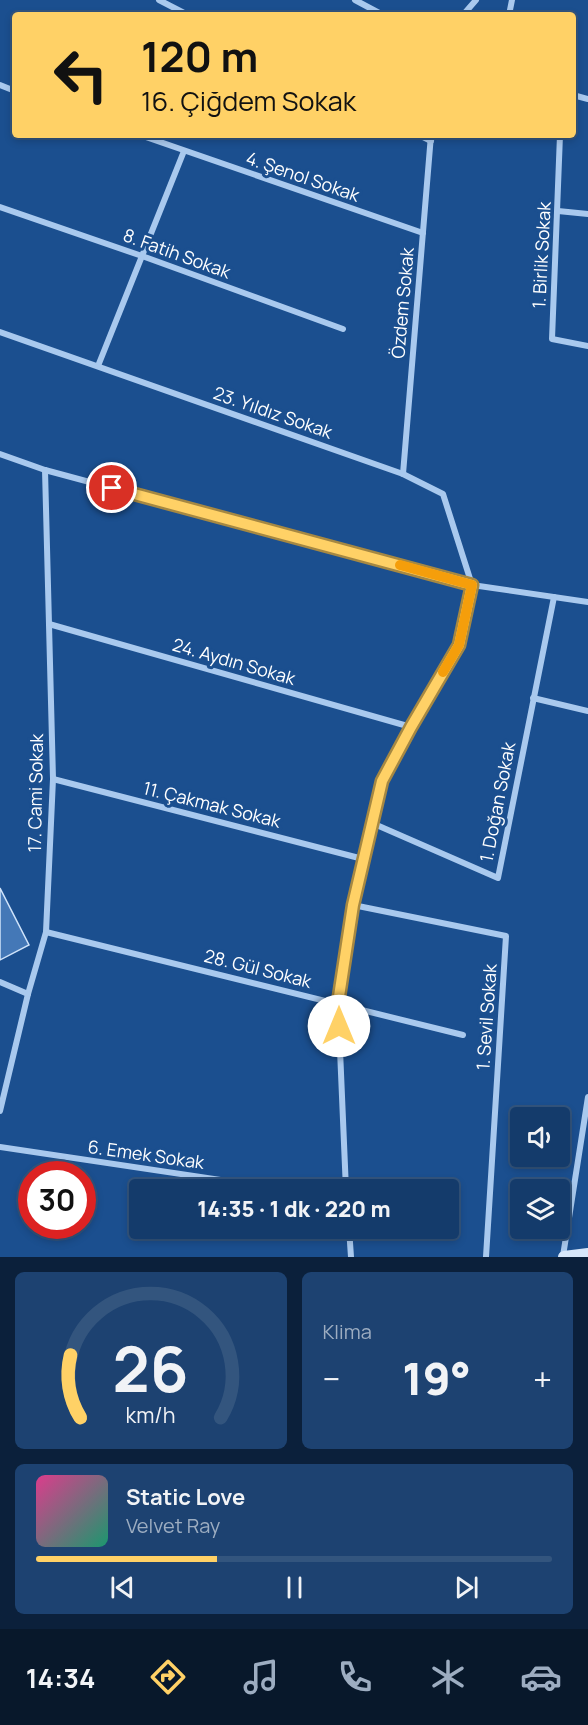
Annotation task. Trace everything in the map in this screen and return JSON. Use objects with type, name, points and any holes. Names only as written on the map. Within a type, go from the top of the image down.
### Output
[{"type":"street","points":[[159,0],[182,12]]},
{"type":"street","points":[[355,0],[378,12]]},
{"type":"street","points":[[466,12],[476,0]]},
{"type":"street","name":"4. Şenol Sokak","points":[[148,138],[423,233]]},
{"type":"street","name":"Özdem Sokak","points":[[403,474],[431,138]]},
{"type":"street","name":"1. Birlik Sokak","points":[[560,138],[552,339],[588,346]]},
{"type":"street","points":[[98,366],[184,151]]},
{"type":"street","name":"8. Fatih Sokak","points":[[0,207],[342,329]]},
{"type":"street","points":[[558,211],[588,214]]},
{"type":"street","name":"23. Yıldız Sokak","points":[[0,332],[403,474],[443,494],[472,585]]},
{"type":"street","points":[[0,454],[45,470],[472,585],[588,602]]},
{"type":"street","name":"17. Cami Sokak","points":[[0,1111],[28,994],[46,932],[53,780],[45,470]]},
{"type":"street","points":[[346,1179],[338,1003],[353,905],[382,781],[459,645],[472,585]]},
{"type":"street","name":"1. Doğan Sokak","points":[[372,823],[498,878],[554,597]]},
{"type":"street","name":"24. Aydın Sokak","points":[[49,624],[411,727]]},
{"type":"street","points":[[533,698],[588,711]]},
{"type":"street","name":"11. Çakmak Sokak","points":[[53,780],[363,859]]},
{"type":"street","name":"1. Sevil Sokak","points":[[353,905],[507,936],[486,1257]]},
{"type":"street","name":"28. Gül Sokak","points":[[46,932],[463,1035]]},
{"type":"street","points":[[0,982],[28,994]]},
{"type":"street","points":[[587,1254],[563,1257],[588,1097]]},
{"type":"street","name":"6. Emek Sokak","points":[[0,1148],[213,1179]]},
{"type":"street","points":[[350,1239],[351,1257]]},
{"type":"building","points":[[0,888],[29,945],[0,960]]},
{"type":"slow traffic","points":[[400,565],[472,585],[459,645],[443,672]]},
{"type":"route","points":[[112,488],[472,585],[459,645],[382,781],[353,905],[338,1003],[339,1026]]}]
